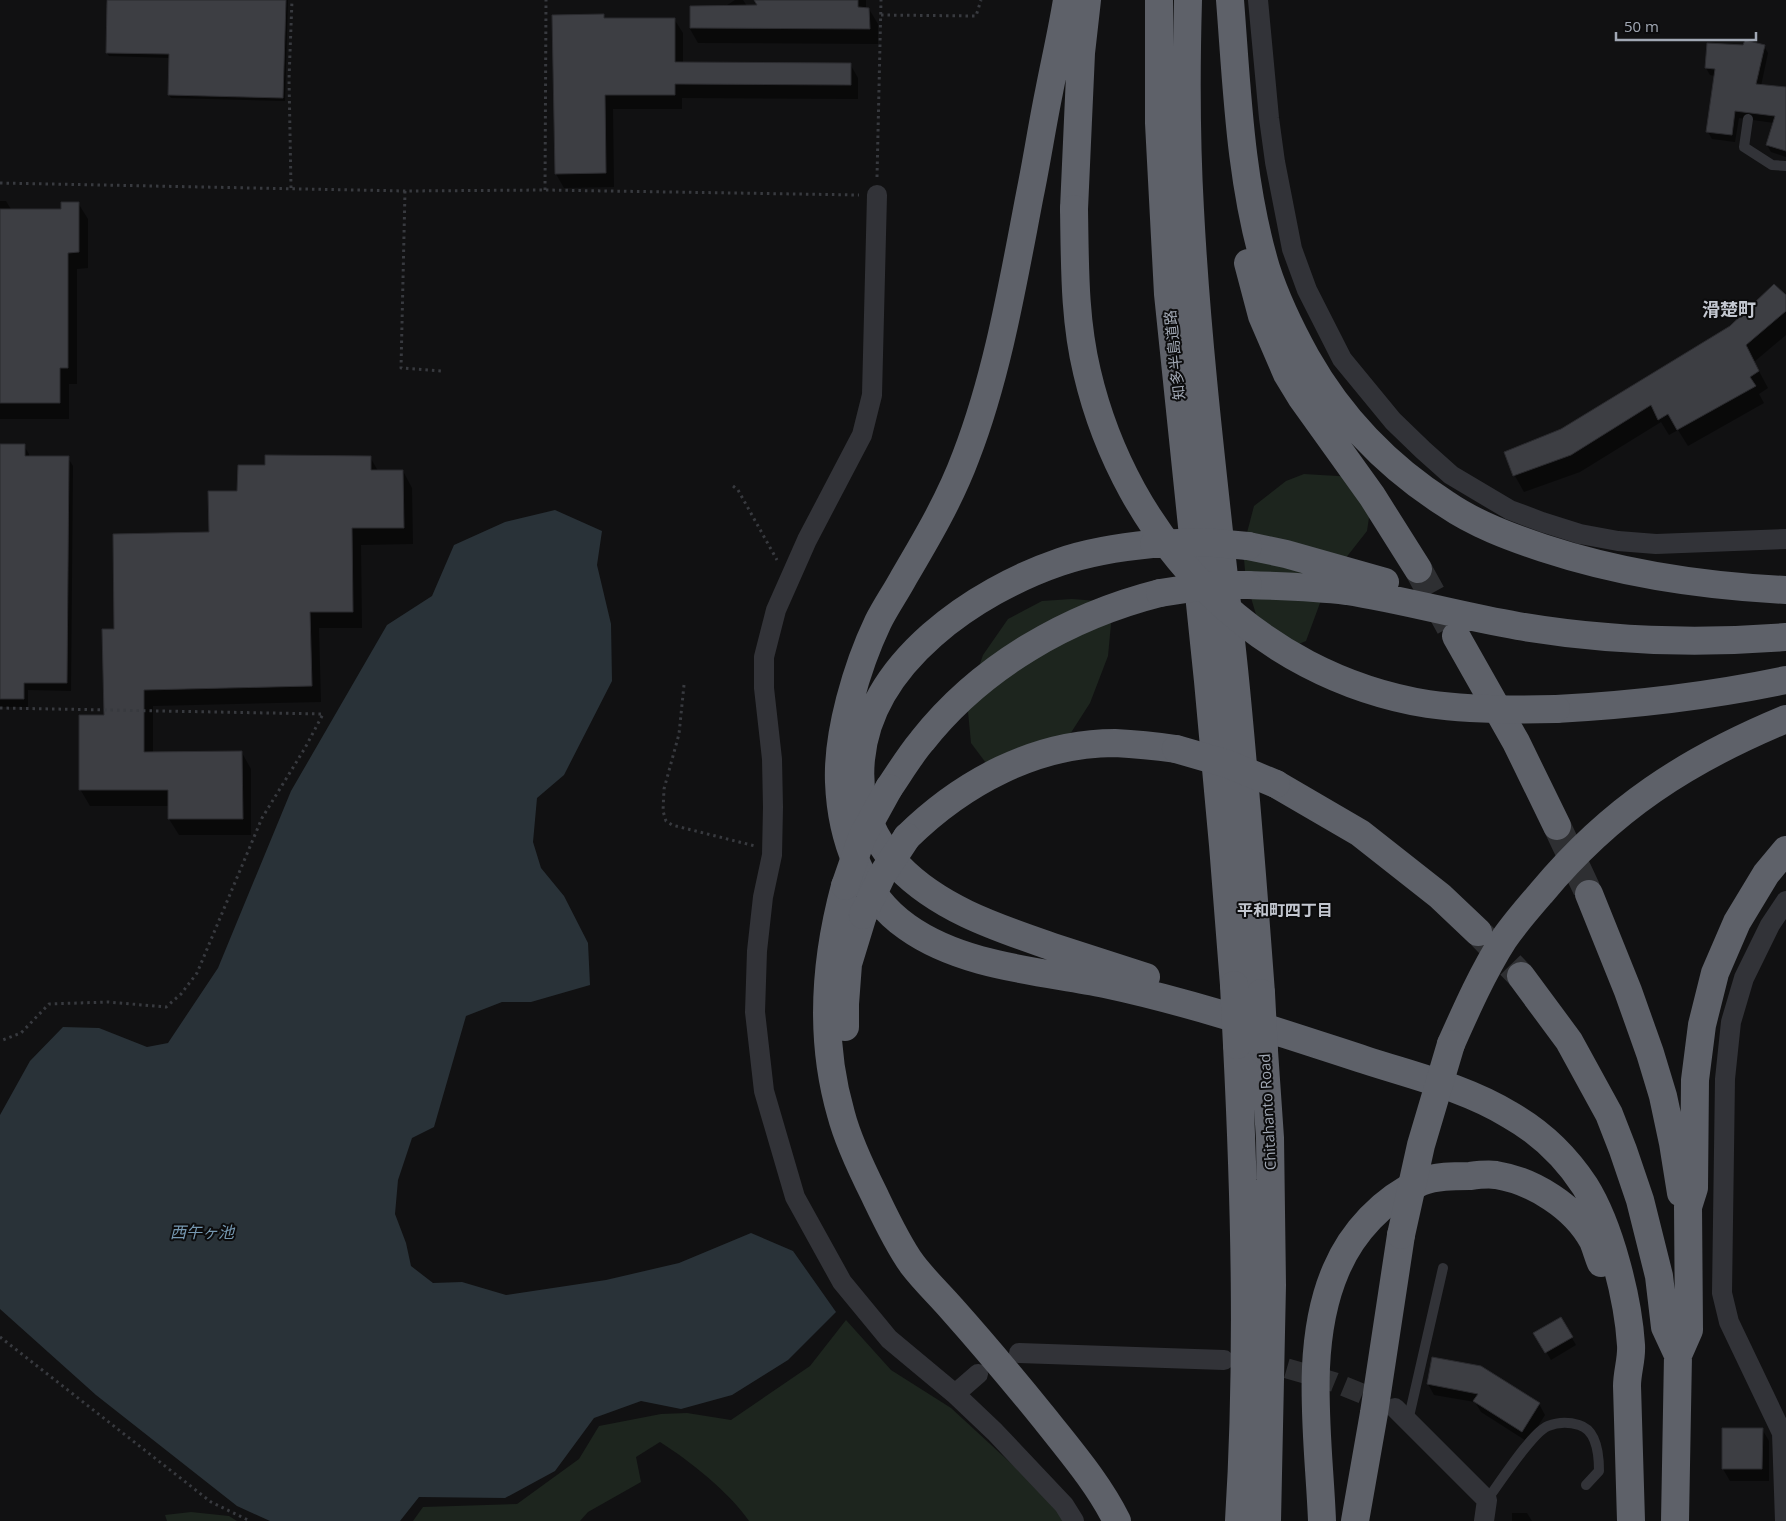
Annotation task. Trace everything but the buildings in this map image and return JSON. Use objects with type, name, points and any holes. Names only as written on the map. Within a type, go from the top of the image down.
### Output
[{"type":"highway","points":[[1067,0],[1020,247],[999,346],[982,406],[966,457],[942,510],[878,622],[860,669],[848,708],[841,740],[838,778],[842,812],[850,846],[864,881],[886,909],[909,929],[940,945],[974,957],[1017,968],[1174,999],[1477,1097],[1514,1117],[1547,1142],[1567,1161],[1588,1190],[1603,1224],[1615,1260],[1625,1302],[1632,1350],[1627,1376],[1632,1521]]},
{"type":"highway","points":[[1087,0],[1082,54],[1074,209],[1076,304],[1086,370],[1107,440],[1140,506],[1160,537],[1184,566],[1214,597],[1248,626],[1273,643],[1326,672],[1360,686],[1426,703],[1457,708],[1488,710],[1556,709],[1596,706],[1676,698],[1786,680]]},
{"type":"highway","name":"知多半島道路","points":[[1159,0],[1159,123],[1168,294],[1210,708]]},
{"type":"highway","name":"知多半島道路","points":[[1188,0],[1186,64],[1190,220],[1238,705]]},
{"type":"highway","points":[[1230,0],[1243,149],[1253,215],[1266,267],[1279,305],[1316,374],[1336,404],[1360,432],[1387,459],[1447,505],[1486,526],[1553,551],[1615,569],[1665,578],[1716,585],[1786,590]]},
{"type":"highway","points":[[1237,87],[1240,179],[1246,251],[1252,283],[1262,316],[1287,374],[1301,397],[1372,496],[1418,569]]},
{"type":"highway","points":[[1292,1037],[1278,1023],[1023,936],[957,910],[933,895],[899,867],[873,832],[864,810],[860,769],[862,748],[877,702],[888,683],[925,640],[983,598],[1020,578],[1060,562],[1105,551],[1152,544],[1204,542],[1248,546],[1286,554],[1415,589],[1483,605],[1530,614],[1629,626],[1709,640]]},
{"type":"highway","points":[[1116,1521],[1104,1497],[1077,1458],[1020,1388],[912,1263],[884,1216],[860,1165],[841,1114],[832,1069],[827,1026],[827,986],[837,915],[862,837],[890,788],[922,741],[952,708],[983,680],[1017,654],[1056,632],[1096,613],[1130,600],[1160,593],[1212,586],[1296,586],[1347,591],[1472,617],[1571,633],[1656,640],[1747,640],[1786,637]]},
{"type":"highway","points":[[1456,636],[1516,742],[1557,826]]},
{"type":"highway","name":"Chitahanto Road","points":[[1238,705],[1251,854],[1270,1138],[1272,1285],[1267,1521]]},
{"type":"highway","name":"Chitahanto Road","points":[[1210,708],[1234,985],[1244,1182],[1245,1332],[1243,1450],[1239,1521]]},
{"type":"highway","points":[[1355,1521],[1374,1413],[1401,1234],[1421,1144],[1451,1044],[1486,971],[1505,938],[1562,868],[1623,811],[1651,789],[1685,767],[1720,748],[1786,719]]},
{"type":"highway","points":[[860,1165],[845,1048],[845,1004],[848,964],[863,915],[882,875],[907,837],[925,820],[965,789],[1011,765],[1060,749],[1113,743],[1141,744],[1176,749],[1228,764],[1276,784],[1360,833],[1440,896],[1478,932]]},
{"type":"highway","points":[[1675,1521],[1678,1354],[1689,1330],[1688,1207],[1694,1188],[1695,1080],[1702,1025],[1715,973],[1737,922],[1766,874],[1786,850]]},
{"type":"highway","points":[[1589,894],[1625,982],[1650,1053],[1665,1105],[1673,1142],[1680,1191],[1688,1207]]},
{"type":"highway","points":[[1521,976],[1569,1041],[1609,1114],[1640,1200],[1658,1276],[1665,1327],[1678,1354]]},
{"type":"highway","points":[[1322,1521],[1315,1405],[1316,1367],[1326,1298],[1336,1271],[1349,1245],[1366,1222],[1391,1200],[1422,1182],[1452,1176],[1495,1175],[1524,1182],[1547,1194],[1570,1212],[1592,1240],[1604,1271],[1619,1349],[1627,1376]]},
{"type":"street","points":[[1258,0],[1270,127],[1292,249],[1307,290],[1342,359],[1393,421],[1451,475],[1510,510],[1580,534],[1618,541],[1656,544],[1786,539]]},
{"type":"street","points":[[877,195],[872,395],[862,435],[807,540],[776,610],[764,657],[764,688],[772,758],[772,849],[763,897],[757,951],[755,1012],[764,1091],[795,1197],[842,1282],[889,1339],[955,1394],[995,1432],[1058,1498],[1074,1521]]},
{"type":"street","points":[[1785,1521],[1782,1433],[1729,1322],[1722,1292],[1726,1079],[1731,1022],[1744,978],[1770,924],[1786,901]]},
{"type":"street","points":[[1020,1354],[1224,1360]]},
{"type":"street","points":[[955,1394],[978,1374]]},
{"type":"street","points":[[1402,1414],[1487,1500],[1484,1521]]},
{"type":"lane","points":[[1748,120],[1744,147],[1772,165],[1786,166]]},
{"type":"lane","points":[[1402,1414],[1443,1268]]},
{"type":"lane","points":[[1487,1500],[1535,1435],[1548,1426],[1568,1422],[1584,1427],[1593,1438],[1598,1454],[1599,1471],[1586,1485]]},
{"type":"path","points":[[291,188],[289,79],[292,0]]},
{"type":"path","points":[[545,190],[546,0]]},
{"type":"path","points":[[0,182],[405,191],[545,190],[877,195],[881,0]]},
{"type":"path","points":[[881,14],[976,16],[981,0]]},
{"type":"path","points":[[405,191],[401,368],[442,371]]},
{"type":"path","points":[[734,486],[782,568],[791,575]]},
{"type":"path","points":[[684,685],[679,734],[664,788],[663,811],[666,820],[672,825],[747,845],[772,849]]},
{"type":"path","points":[[0,708],[323,714],[305,748],[262,818],[196,972],[181,994],[166,1007],[108,1002],[49,1004],[21,1033],[0,1042]]},
{"type":"path","points":[[0,1337],[211,1502],[250,1521]]},
{"type":"shaded area","points":[[1304,474],[1354,477],[1371,504],[1367,531],[1345,559],[1320,603],[1306,641],[1284,650],[1263,638],[1246,581],[1243,548],[1254,506],[1286,481]]},
{"type":"shaded area","points":[[1072,599],[1098,601],[1111,624],[1108,656],[1090,703],[1065,742],[986,763],[971,743],[967,701],[983,655],[1008,619],[1042,601]]},
{"type":"shaded area","points":[[846,1320],[891,1370],[951,1408],[1042,1492],[1066,1521],[749,1521],[720,1488],[684,1458],[660,1442],[636,1457],[641,1482],[588,1512],[580,1521],[413,1521],[423,1507],[517,1504],[579,1459],[599,1426],[661,1414],[687,1413],[731,1420],[810,1366]]},
{"type":"shaded area","points":[[191,1512],[229,1516],[237,1521],[167,1521],[165,1515]]},
{"type":"water","name":"西午ヶ池","points":[[555,510],[602,531],[597,565],[611,624],[612,681],[564,775],[537,798],[533,842],[541,868],[564,896],[588,943],[590,985],[531,1002],[502,1002],[466,1016],[434,1127],[412,1138],[398,1180],[395,1214],[406,1243],[411,1266],[433,1283],[462,1282],[506,1295],[606,1280],[679,1263],[751,1233],[793,1251],[836,1312],[788,1360],[732,1395],[681,1409],[641,1401],[594,1418],[555,1471],[505,1498],[419,1497],[400,1521],[270,1521],[237,1506],[96,1395],[0,1309],[0,1115],[30,1061],[63,1027],[99,1028],[147,1047],[168,1043],[218,968],[291,791],[387,625],[432,596],[454,545],[505,522]]},
{"type":"tunnel","points":[[1418,569],[1450,627]]},
{"type":"tunnel","points":[[1557,826],[1589,894]]},
{"type":"tunnel","points":[[1481,935],[1521,976]]},
{"type":"tunnel","points":[[1258,1360],[1334,1382],[1387,1404]]},
{"type":"district","name":"滑楚町","points":[[1729,309]]},
{"type":"district","name":"平和町四丁目","points":[[1285,910]]}]
